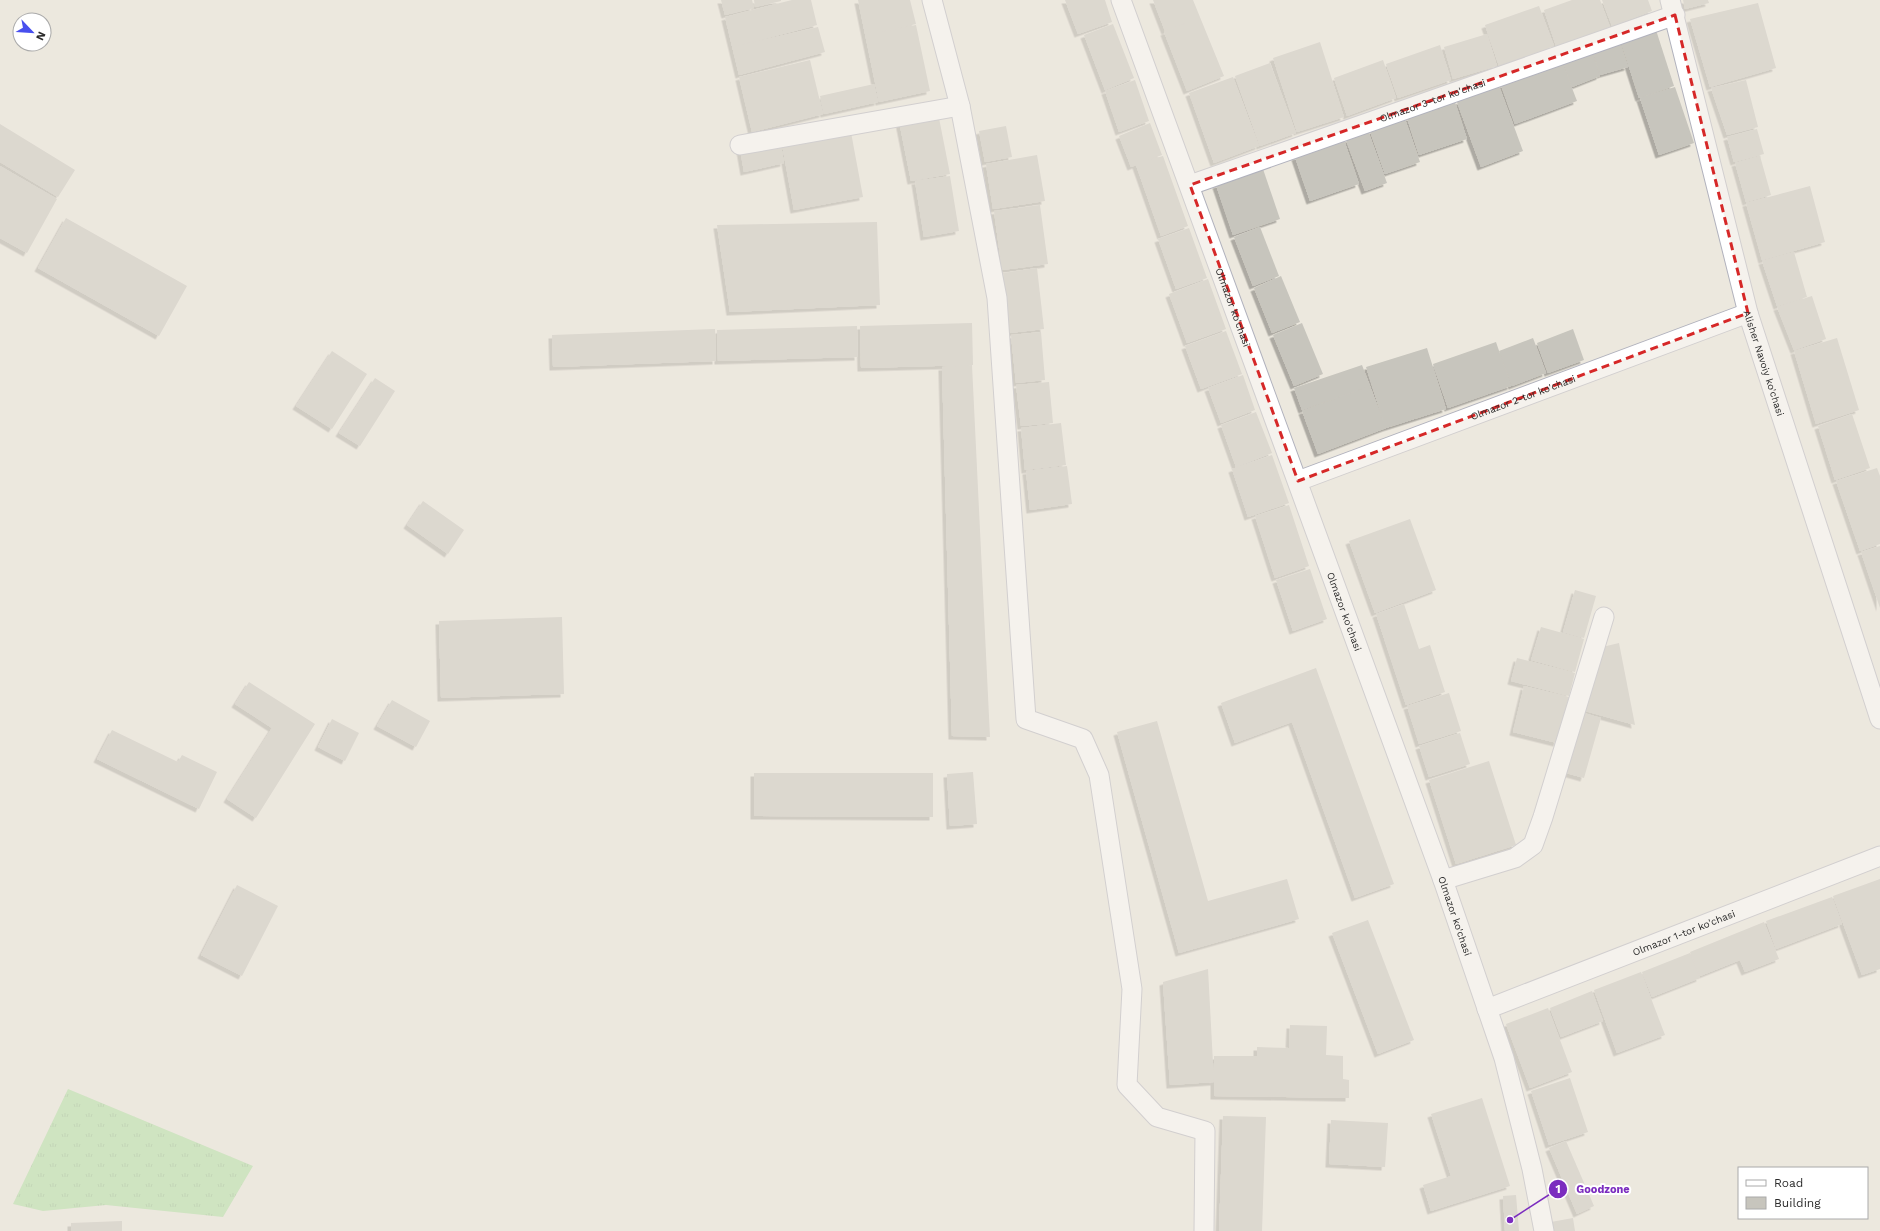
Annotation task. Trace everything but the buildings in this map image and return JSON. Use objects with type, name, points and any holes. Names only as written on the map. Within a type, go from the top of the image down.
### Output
[{"type":"street","points":[[932,0],[960,106],[997,298],[1026,719],[1083,739],[1099,775],[1132,989],[1127,1085],[1157,1117],[1205,1131],[1204,1231]]},
{"type":"street","name":"Olmazor ko'chasi","points":[[1121,0],[1190,185],[1443,880],[1504,1058],[1532,1169],[1544,1231]]},
{"type":"street","name":"Olmazor 3-tor ko'chasi","points":[[1190,185],[1673,8]]},
{"type":"street","name":"Alisher Navoiy ko'chasi","points":[[1673,8],[1748,313],[1880,719]]},
{"type":"street","points":[[740,145],[960,106]]},
{"type":"street","name":"Olmazor 2-tor ko'chasi","points":[[1298,481],[1748,313]]},
{"type":"street","points":[[1443,880],[1515,858],[1533,845],[1543,817],[1604,617]]},
{"type":"street","name":"Olmazor 1-tor ko'chasi","points":[[1487,1009],[1880,856]]},
{"type":"highlighted area","points":[[1675,15],[1748,313],[1298,481],[1190,185]]},
{"type":"green space","points":[[68,1089],[253,1166],[223,1217],[106,1205],[43,1211],[13,1204]]},
{"type":"place","name":"Goodzone","points":[[1510,1220]]}]
